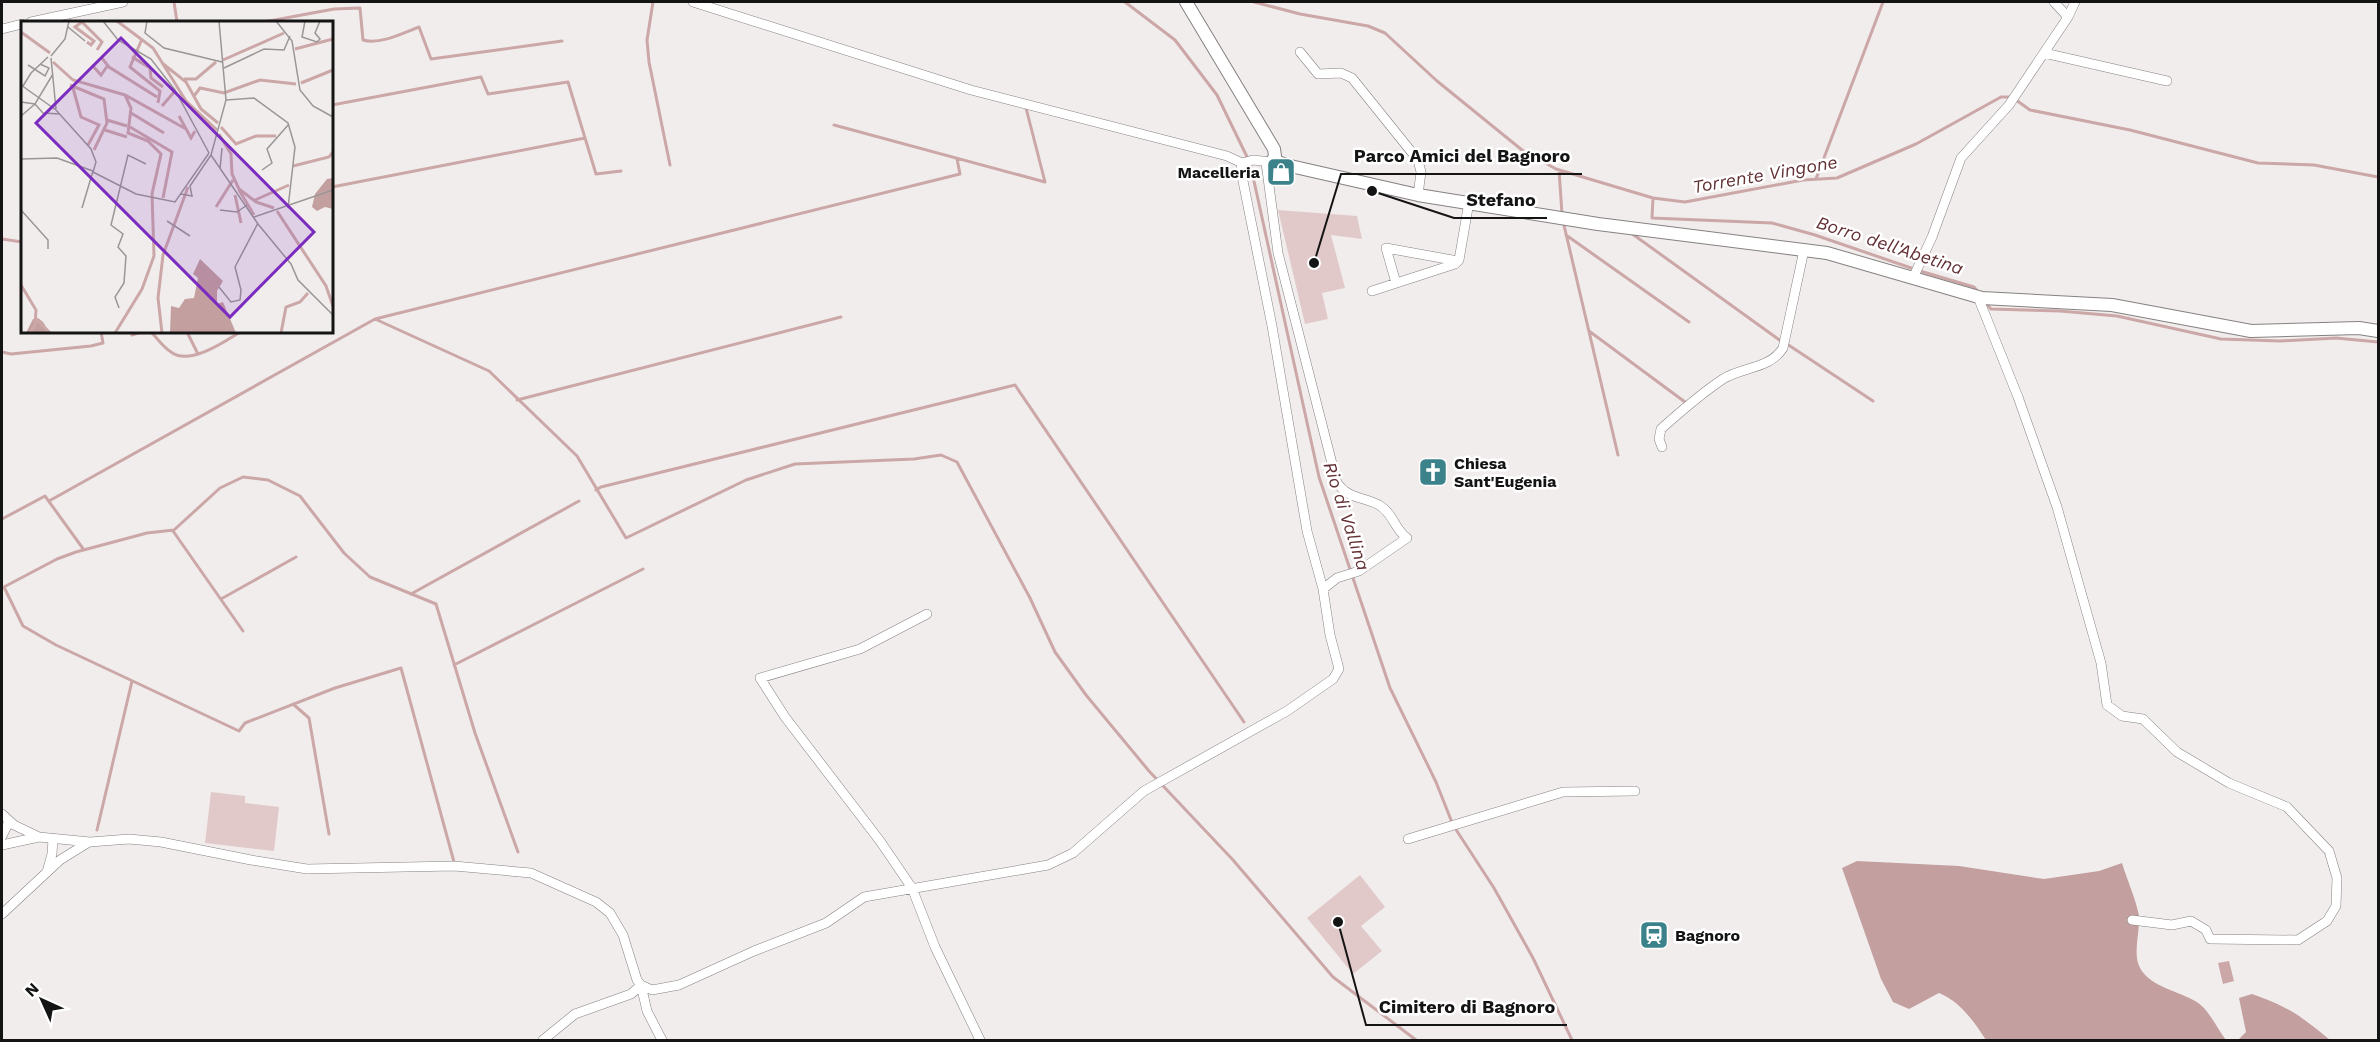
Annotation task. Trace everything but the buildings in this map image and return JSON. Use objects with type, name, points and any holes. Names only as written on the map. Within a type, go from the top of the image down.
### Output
[{"type":"street","points":[[36,21],[123,2]]},
{"type":"street","points":[[693,2],[971,90],[1111,124],[1247,161],[1286,165],[1418,195],[1598,224],[1827,253],[1978,297],[2112,304],[2251,331],[2359,328],[2379,331]]},
{"type":"street","points":[[1186,2],[1274,149],[1275,156],[1270,162],[1278,253],[1337,483],[1345,494],[1380,506],[1395,519],[1401,534],[1407,538],[1386,554],[1350,574],[1337,578],[1323,589]]},
{"type":"street","points":[[2054,2],[2068,17]]},
{"type":"street","points":[[1913,278],[1932,237],[1961,158],[2009,105],[2068,17],[2074,2]]},
{"type":"street","points":[[2,29],[21,24]]},
{"type":"street","points":[[1300,52],[1318,74],[1341,73],[1352,78],[1418,160],[1421,172],[1418,195]]},
{"type":"street","points":[[2044,53],[2167,81]]},
{"type":"street","points":[[641,986],[652,990],[679,985],[754,951],[826,923],[864,897],[1048,865],[1073,853],[1144,791],[1287,711],[1333,679],[1339,669],[1330,635],[1323,589],[1305,521],[1272,326],[1241,171],[1247,161]]},
{"type":"street","points":[[1372,291],[1458,261],[1462,254],[1469,202]]},
{"type":"street","points":[[1396,283],[1386,248],[1458,261]]},
{"type":"street","points":[[1662,447],[1659,439],[1661,429],[1724,378],[1764,364],[1779,355],[1785,341],[1804,250]]},
{"type":"street","points":[[1978,297],[2018,397],[2057,507],[2100,663],[2107,705],[2122,716],[2144,719],[2177,752],[2229,783],[2287,807],[2329,851],[2337,878],[2336,906],[2327,921],[2298,940],[2210,939],[2206,930],[2191,921],[2172,924],[2132,920]]},
{"type":"street","points":[[927,614],[861,650],[760,678],[785,717],[880,841],[912,888],[935,947],[980,1041]]},
{"type":"street","points":[[1408,839],[1563,792],[1635,791]]},
{"type":"street","points":[[2,814],[9,822],[39,837]]},
{"type":"street","points":[[2,836],[9,822]]},
{"type":"street","points":[[2,845],[39,837],[90,842],[129,839],[161,842],[307,869],[454,866],[531,873],[596,902],[616,921],[623,935],[634,974],[641,986],[647,1011],[662,1041]]},
{"type":"street","points":[[58,839],[63,852],[58,862]]},
{"type":"street","points":[[47,872],[58,839]]},
{"type":"street","points":[[2,914],[58,862],[75,849],[90,842]]},
{"type":"street","points":[[543,1041],[575,1014],[631,994],[641,986]]},
{"type":"shaded area","points":[[1278,210],[1357,216],[1362,239],[1331,235],[1345,288],[1322,293],[1328,319],[1305,324]]},
{"type":"shaded area","points":[[211,792],[245,796],[245,803],[279,807],[274,851],[205,843]]},
{"type":"shaded area","points":[[1857,861],[1959,866],[2044,879],[2099,871],[2122,863],[2139,916],[2137,952],[2138,963],[2142,971],[2154,982],[2200,1004],[2226,1040],[1986,1040],[1960,1007],[1939,993],[1909,1009],[1893,1002],[1881,979],[1842,868]]},
{"type":"shaded area","points":[[1360,875],[1385,907],[1361,926],[1382,951],[1353,974],[1307,918]]},
{"type":"shaded area","points":[[2229,961],[2234,981],[2223,984],[2218,963]]},
{"type":"shaded area","points":[[2252,994],[2294,1013],[2330,1040],[2238,1040],[2246,1032],[2239,998]]},
{"type":"waterway","points":[[174,2],[177,21]]},
{"type":"waterway","points":[[653,2],[647,40],[649,62],[670,165]]},
{"type":"waterway","name":"Rio di Vallina","points":[[1125,2],[1175,40],[1217,95],[1250,163],[1319,477],[1390,688],[1436,782],[1453,825],[1494,888],[1533,958],[1572,1040]]},
{"type":"waterway","name":"Torrente Vingone","points":[[1254,2],[1300,14],[1368,26],[1385,33],[1437,81],[1522,150],[1556,169],[1653,198],[1685,202],[1803,180],[1837,178],[1916,144],[2001,97],[2011,97]]},
{"type":"waterway","points":[[1816,179],[1883,2]]},
{"type":"waterway","points":[[269,21],[334,9],[360,8],[363,40],[384,40],[419,27],[431,59],[562,41]]},
{"type":"waterway","points":[[333,105],[481,77],[488,94],[568,82],[596,174],[621,171]]},
{"type":"waterway","name":"Torrente Vingone","points":[[2016,100],[2030,110],[2130,130],[2258,163],[2314,165],[2378,177]]},
{"type":"waterway","points":[[834,125],[1045,182],[1026,108]]},
{"type":"waterway","points":[[333,187],[585,138]]},
{"type":"waterway","points":[[49,501],[375,319],[960,174],[957,159]]},
{"type":"waterway","points":[[1559,170],[1562,214]]},
{"type":"waterway","name":"Borro dell'Abetina","points":[[1653,198],[1652,218],[1772,223],[1815,235],[1914,269]]},
{"type":"waterway","points":[[1563,221],[1618,455]]},
{"type":"waterway","points":[[1631,233],[1781,341]]},
{"type":"waterway","points":[[1566,235],[1689,322]]},
{"type":"waterway","points":[[2,239],[21,242]]},
{"type":"waterway","name":"Borro dell'Abetina","points":[[1920,271],[1974,287],[1978,292]]},
{"type":"waterway","name":"Borro dell'Abetina","points":[[1985,302],[1991,309],[2060,311],[2117,316],[2221,339],[2280,341],[2336,338],[2378,342]]},
{"type":"waterway","points":[[517,400],[841,317]]},
{"type":"waterway","points":[[375,319],[489,371],[577,456],[626,538],[746,480],[795,464],[914,459],[941,455],[957,462],[1030,598],[1055,652],[1086,695],[1149,771],[1233,860],[1333,977],[1416,1040]]},
{"type":"waterway","points":[[1589,331],[1685,402]]},
{"type":"waterway","points":[[2,352],[11,354],[91,346],[103,343],[101,333]]},
{"type":"waterway","points":[[132,335],[138,333]]},
{"type":"waterway","points":[[152,333],[178,356],[206,351],[238,333]]},
{"type":"waterway","points":[[188,333],[198,354]]},
{"type":"waterway","points":[[1787,344],[1873,401]]},
{"type":"waterway","points":[[596,490],[1015,385],[1244,722]]},
{"type":"waterway","points":[[2,588],[57,559],[76,552],[147,533],[174,530],[220,488],[243,477],[268,480],[300,496],[344,553],[370,577],[436,604],[475,733],[518,852]]},
{"type":"waterway","points":[[2,519],[45,496],[84,550]]},
{"type":"waterway","points":[[411,594],[579,501]]},
{"type":"waterway","points":[[173,531],[243,631]]},
{"type":"waterway","points":[[221,599],[296,557]]},
{"type":"waterway","points":[[454,665],[643,569]]},
{"type":"waterway","points":[[4,587],[23,626],[56,645],[239,731],[245,723],[335,688],[401,668],[454,862]]},
{"type":"waterway","points":[[97,830],[132,681]]},
{"type":"waterway","points":[[293,704],[309,718],[329,834]]},
{"type":"place","name":"Macelleria","points":[[1281,172]]},
{"type":"place","name":"Stefano","points":[[1372,191]]},
{"type":"place","name":"Parco Amici del Bagnoro","points":[[1314,263]]},
{"type":"place","name":"Chiesa Sant'Eugenia","points":[[1433,472]]},
{"type":"place","name":"Cimitero di Bagnoro","points":[[1338,922]]},
{"type":"place","name":"Bagnoro","points":[[1654,935]]}]
